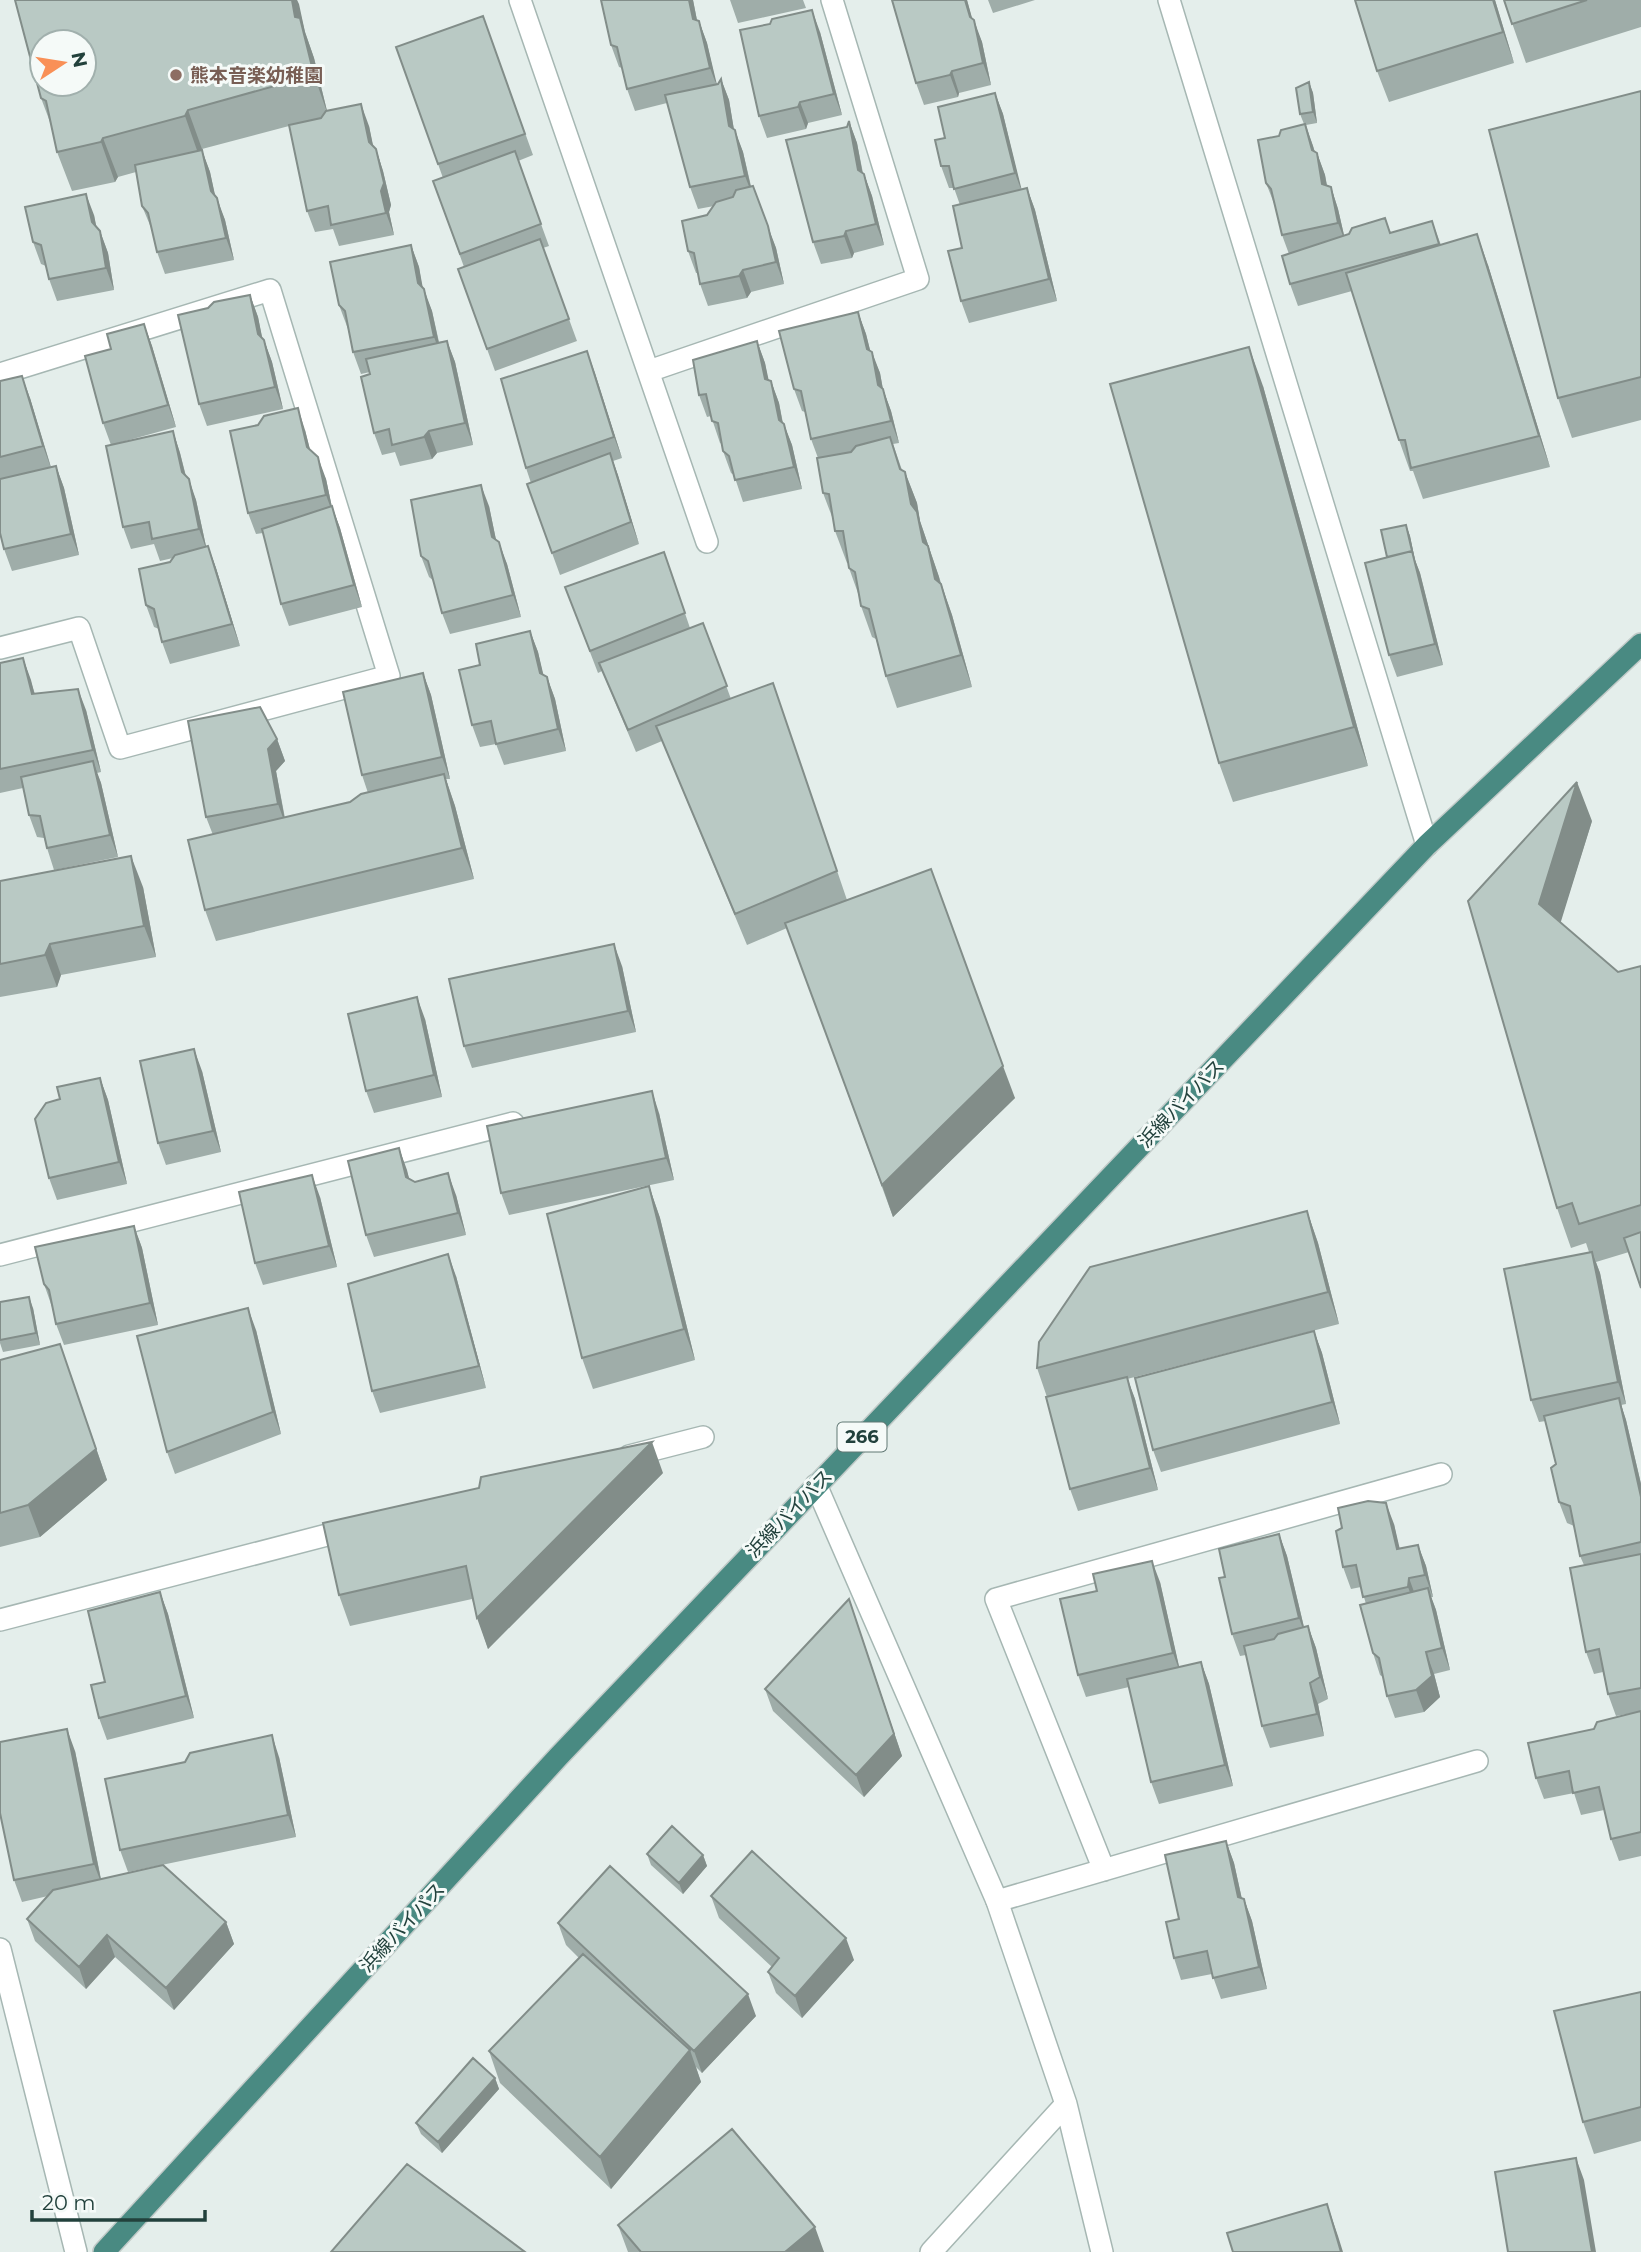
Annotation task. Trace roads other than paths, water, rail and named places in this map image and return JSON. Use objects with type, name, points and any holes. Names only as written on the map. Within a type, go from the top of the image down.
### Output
[{"type":"highway","name":"浜線バイパス","points":[[104,2252],[550,1766],[1427,845],[1641,643]]},
{"type":"street","points":[[520,0],[708,542]]},
{"type":"street","points":[[649,371],[918,279],[832,0]]},
{"type":"street","points":[[1168,0],[1427,845]]},
{"type":"street","points":[[0,374],[270,290],[389,676],[120,748],[79,628],[0,649]]},
{"type":"street","points":[[0,1255],[531,1119]]},
{"type":"street","points":[[608,1461],[703,1437]]},
{"type":"street","points":[[1104,1870],[996,1599],[1441,1474]]},
{"type":"street","points":[[816,1485],[997,1900],[1066,2104],[1102,2252]]},
{"type":"street","points":[[0,1620],[378,1521]]},
{"type":"street","points":[[997,1900],[1478,1761]]},
{"type":"street","points":[[0,1949],[76,2252]]},
{"type":"street","points":[[932,2252],[1066,2104]]},
{"type":"place","name":"熊本音楽幼稚園","points":[[176,75]]}]
